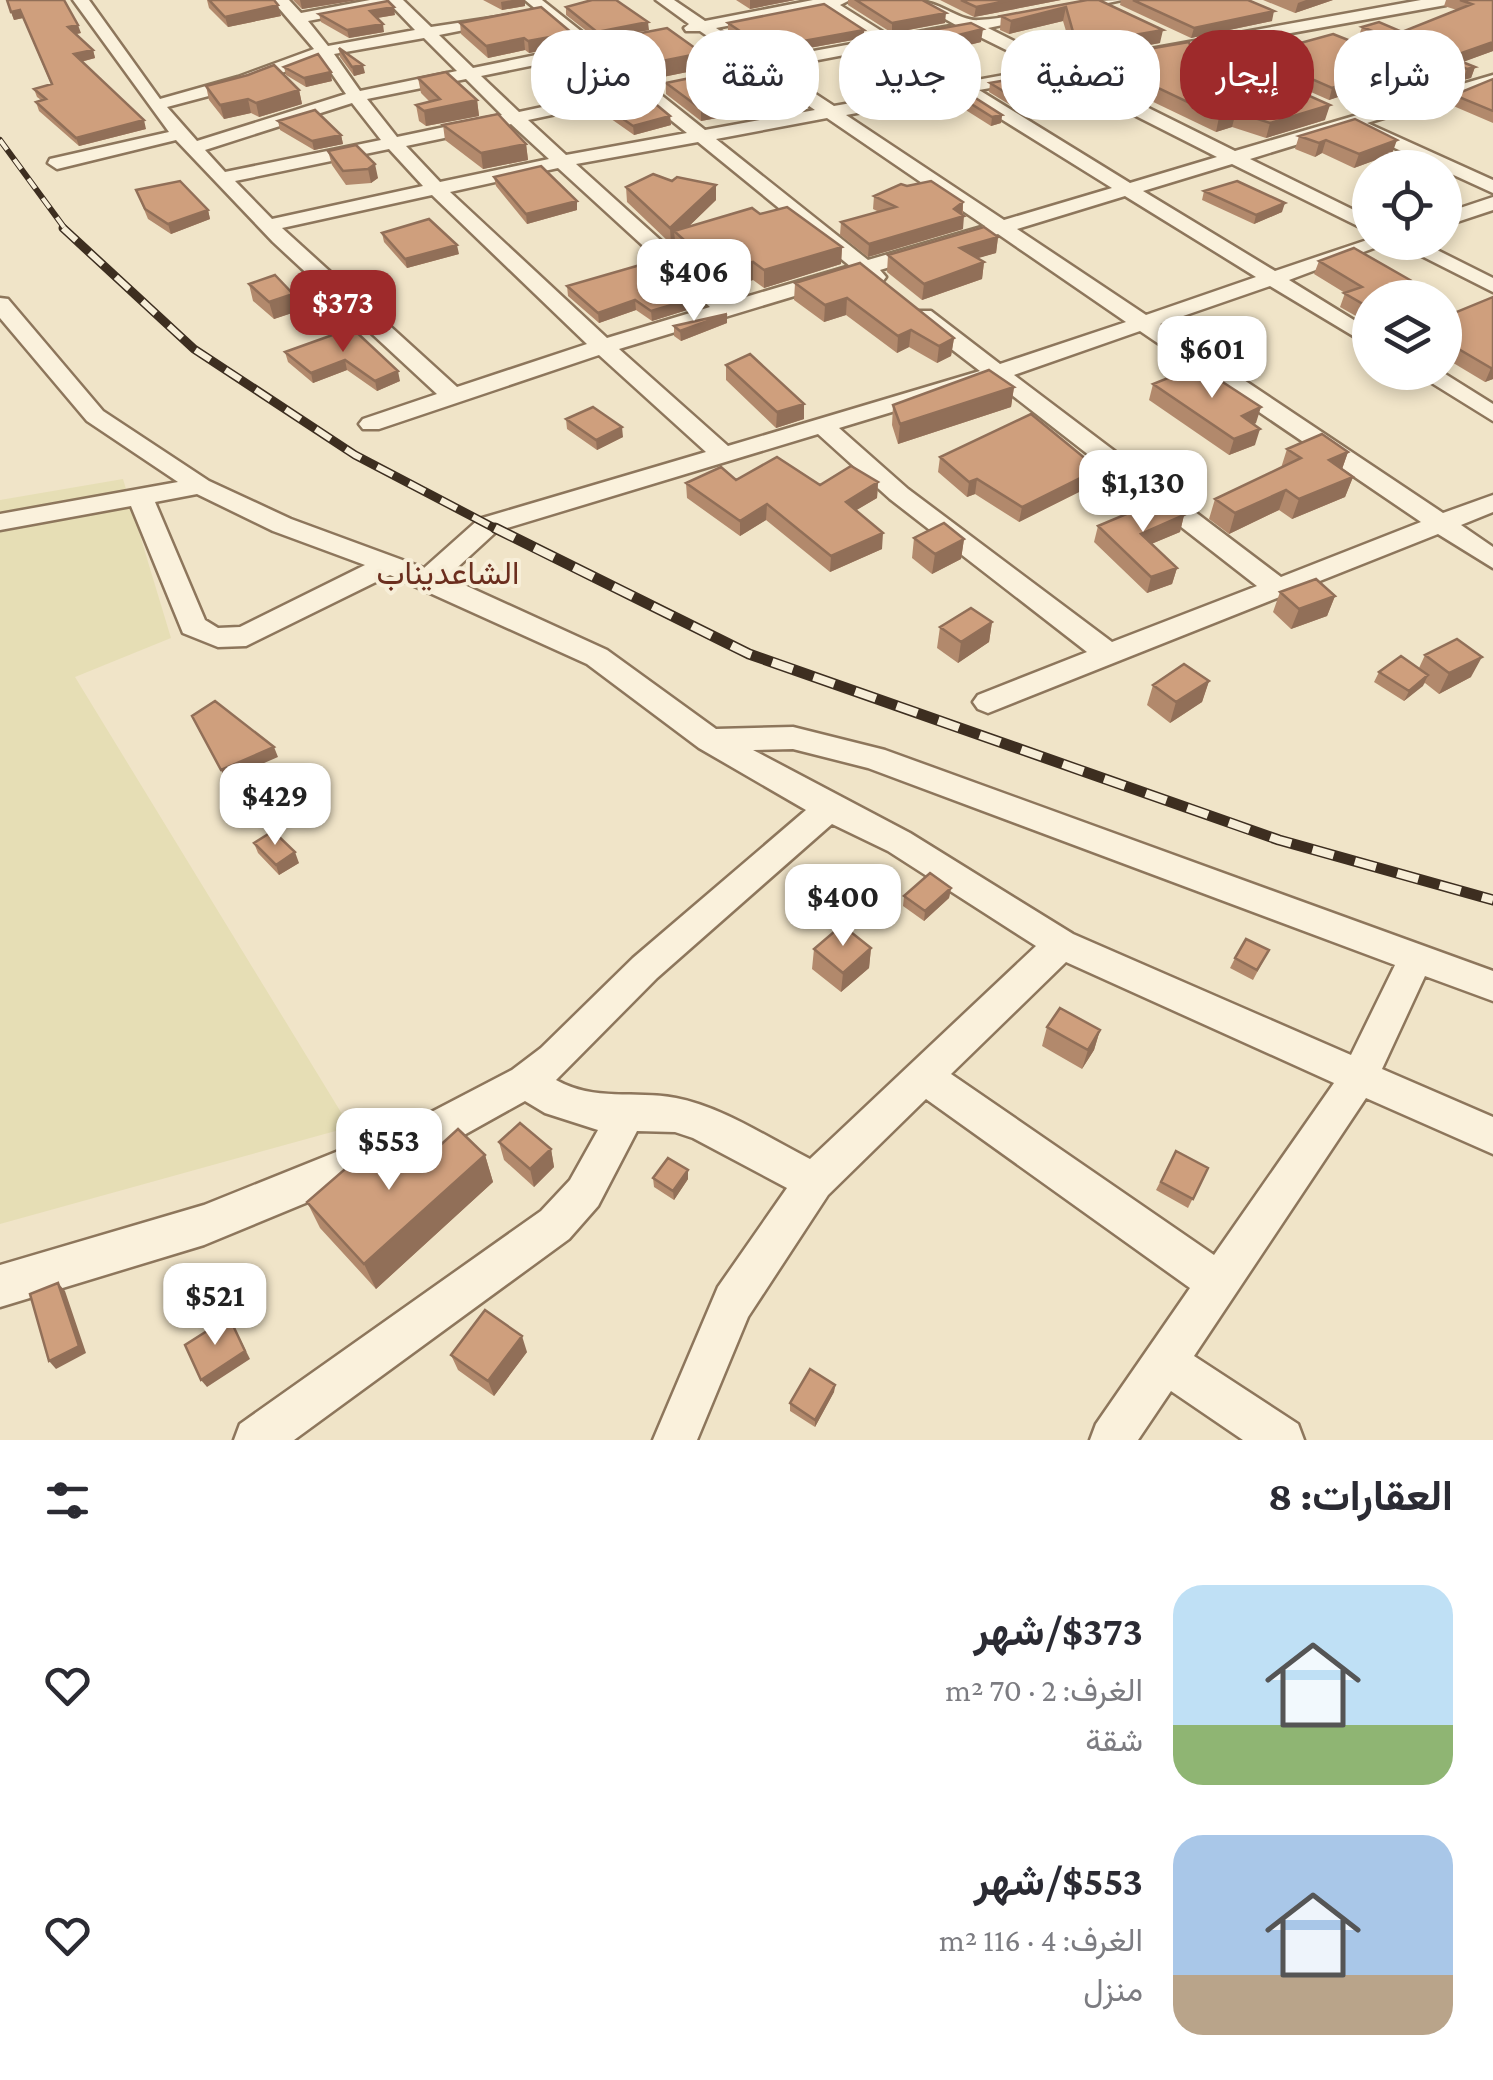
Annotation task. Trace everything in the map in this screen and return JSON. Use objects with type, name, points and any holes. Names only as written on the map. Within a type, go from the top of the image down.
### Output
[{"type":"street","points":[[81,0],[187,141],[453,396]]},
{"type":"street","points":[[280,0],[325,51],[354,97],[392,143],[725,456]]},
{"type":"street","points":[[298,18],[395,0],[515,118],[724,309]]},
{"type":"street","points":[[664,0],[708,30]]},
{"type":"street","points":[[919,0],[1001,40]]},
{"type":"street","points":[[1273,30],[1446,0]]},
{"type":"street","points":[[666,34],[830,1],[871,30]]},
{"type":"street","points":[[959,30],[1100,1],[1131,21]]},
{"type":"street","points":[[156,104],[244,81],[325,51],[548,6],[579,30]]},
{"type":"street","points":[[1270,12],[1334,39]]},
{"type":"street","points":[[57,163],[187,141],[354,97],[531,61]]},
{"type":"street","points":[[1465,88],[1493,80]]},
{"type":"street","points":[[1465,90],[1493,101]]},
{"type":"street","points":[[981,97],[1352,327]]},
{"type":"street","points":[[666,99],[701,136],[994,374],[1278,588]]},
{"type":"street","points":[[819,104],[1493,559]]},
{"type":"street","points":[[271,225],[562,161],[839,111]]},
{"type":"street","points":[[222,178],[531,115]]},
{"type":"street","points":[[1157,120],[1352,217]]},
{"type":"street","points":[[372,424],[604,346],[1232,158],[1335,120]]},
{"type":"street","points":[[1344,120],[1493,187]]},
{"type":"street","points":[[1462,214],[1493,203]]},
{"type":"street","points":[[428,579],[488,525],[994,374],[1352,252]]},
{"type":"street","points":[[1440,260],[1493,286]]},
{"type":"street","points":[[0,304],[95,416],[200,486],[282,526],[428,579],[597,656],[710,740],[829,808],[899,842],[1062,944],[1493,1136]]},
{"type":"street","points":[[1454,390],[1493,414]]},
{"type":"street","points":[[822,426],[900,494],[1109,654]]},
{"type":"street","points":[[0,522],[200,486]]},
{"type":"street","points":[[140,497],[193,626],[207,636],[224,640],[246,636],[388,565]]},
{"type":"street","points":[[988,702],[1493,503]]},
{"type":"street","points":[[710,740],[793,738],[874,758],[1493,986]]},
{"type":"street","points":[[0,1286],[204,1225],[432,1132],[525,1082],[554,1060],[644,968],[829,808]]},
{"type":"street","points":[[675,1440],[733,1302],[814,1182],[1062,944]]},
{"type":"street","points":[[1112,1440],[1359,1077],[1416,957]]},
{"type":"street","points":[[922,1076],[1218,1284]]},
{"type":"street","points":[[525,1082],[558,1101],[591,1112],[675,1115],[702,1123],[814,1182]]},
{"type":"street","points":[[256,1440],[288,1426],[555,1225],[584,1193],[628,1111]]},
{"type":"street","points":[[1165,1362],[1282,1440]]},
{"type":"shaded area","points":[[123,479],[171,638],[75,677],[350,1127],[0,1224],[0,500]]},
{"type":"building","points":[[7,0],[64,0],[78,25],[68,27],[93,50],[74,54],[144,120],[76,138],[36,102],[46,99],[34,89],[52,84],[20,10],[11,12]]},
{"type":"building","points":[[209,0],[274,0],[278,5],[225,17]]},
{"type":"building","points":[[592,0],[616,0],[648,22],[595,30],[566,7]]},
{"type":"building","points":[[856,0],[922,0],[946,13],[892,23]]},
{"type":"building","points":[[961,0],[1011,0],[976,7]]},
{"type":"building","points":[[1099,0],[1163,30],[1072,30],[1066,7],[1011,21],[1001,16]]},
{"type":"building","points":[[1133,0],[1248,0],[1274,11],[1194,28]]},
{"type":"building","points":[[1460,0],[1493,0],[1493,42],[1465,52],[1465,30],[1407,30],[1472,4]]},
{"type":"building","points":[[388,1],[394,7],[370,11],[383,24],[347,30],[319,14]]},
{"type":"building","points":[[824,4],[864,30],[839,30],[839,35],[819,38],[819,30],[738,30],[728,23]]},
{"type":"building","points":[[541,7],[568,30],[531,30],[531,40],[524,38],[486,46],[460,23]]},
{"type":"building","points":[[1379,22],[1397,30],[1362,27]]},
{"type":"building","points":[[971,23],[983,29],[979,30],[932,30]]},
{"type":"building","points":[[667,28],[686,42],[686,56],[666,60],[666,30],[657,30]]},
{"type":"building","points":[[1334,34],[1334,87],[1314,80],[1314,39]]},
{"type":"building","points":[[1180,44],[1180,98],[1160,89],[1160,47]]},
{"type":"building","points":[[339,48],[363,65],[352,67]]},
{"type":"building","points":[[318,54],[331,72],[304,78],[284,67]]},
{"type":"building","points":[[274,65],[299,90],[256,103],[248,99],[220,105],[206,86],[248,75]]},
{"type":"building","points":[[446,72],[477,100],[424,111],[416,105],[440,99],[418,78]]},
{"type":"building","points":[[686,79],[686,98],[666,83]]},
{"type":"building","points":[[1493,79],[1493,111],[1465,100],[1465,90]]},
{"type":"building","points":[[1314,98],[1330,105],[1314,110]]},
{"type":"building","points":[[981,102],[1001,114],[992,117],[981,110]]},
{"type":"building","points":[[315,110],[341,135],[312,141],[278,121]]},
{"type":"building","points":[[498,114],[526,144],[481,153],[443,125]]},
{"type":"building","points":[[624,120],[655,120],[633,126]]},
{"type":"building","points":[[1357,120],[1397,140],[1370,150],[1352,151],[1326,140],[1319,143],[1299,136]]},
{"type":"building","points":[[356,145],[375,164],[368,169],[343,171],[328,151]]},
{"type":"building","points":[[541,166],[577,201],[526,214],[494,177]]},
{"type":"building","points":[[653,174],[672,181],[677,177],[716,185],[670,228],[626,187]]},
{"type":"building","points":[[180,181],[208,210],[168,224],[145,209],[136,190]]},
{"type":"building","points":[[931,181],[963,202],[954,209],[964,216],[869,244],[841,222],[896,207],[874,196],[901,184]]},
{"type":"building","points":[[1237,181],[1285,203],[1256,215],[1204,191]]},
{"type":"building","points":[[787,207],[842,247],[764,270],[753,262],[720,272],[674,231],[752,208],[760,214]]},
{"type":"building","points":[[429,219],[457,245],[405,259],[382,233]]},
{"type":"building","points":[[984,227],[998,237],[960,248],[984,262],[924,284],[888,255]]},
{"type":"building","points":[[1352,249],[1352,260],[1375,260],[1410,280],[1352,281],[1319,261]]},
{"type":"building","points":[[661,259],[702,296],[651,311],[635,300],[598,313],[567,286]]},
{"type":"building","points":[[860,263],[954,338],[939,346],[911,330],[898,336],[847,298],[825,305],[795,283]]},
{"type":"building","points":[[275,275],[293,294],[269,302],[249,284]]},
{"type":"building","points":[[1493,297],[1493,368],[1462,351],[1462,310]]},
{"type":"building","points":[[727,314],[680,331],[674,326]]},
{"type":"building","points":[[352,328],[398,371],[375,381],[345,360],[311,373],[285,352]]},
{"type":"building","points":[[750,354],[804,404],[777,412],[726,365]]},
{"type":"building","points":[[1198,366],[1261,407],[1242,416],[1260,429],[1234,439],[1153,384]]},
{"type":"building","points":[[989,370],[1014,387],[900,424],[893,405]]},
{"type":"building","points":[[593,407],[622,427],[596,440],[566,419]]},
{"type":"building","points":[[1031,414],[1098,469],[1022,507],[977,479],[969,482],[940,457]]},
{"type":"building","points":[[1322,434],[1348,452],[1329,460],[1353,477],[1299,499],[1286,490],[1235,513],[1215,499],[1301,458],[1287,449]]},
{"type":"building","points":[[777,457],[820,485],[851,466],[878,482],[846,502],[883,533],[831,556],[767,504],[740,521],[686,483],[721,467],[736,480]]},
{"type":"building","points":[[1162,499],[1184,515],[1141,534],[1177,568],[1151,577],[1098,526]]},
{"type":"building","points":[[944,523],[964,539],[935,554],[914,538]]},
{"type":"building","points":[[1316,579],[1335,596],[1299,609],[1280,592]]},
{"type":"building","points":[[971,608],[992,622],[961,642],[940,627]]},
{"type":"building","points":[[1457,639],[1482,657],[1449,673],[1425,655]]},
{"type":"building","points":[[1401,656],[1428,675],[1409,691],[1379,672]]},
{"type":"building","points":[[1184,664],[1209,681],[1176,702],[1153,685]]},
{"type":"building","points":[[215,701],[274,747],[221,770],[192,716]]},
{"type":"building","points":[[273,831],[295,852],[276,865],[254,843]]},
{"type":"building","points":[[930,873],[951,888],[925,911],[904,896]]},
{"type":"building","points":[[842,925],[871,948],[843,973],[814,949]]},
{"type":"building","points":[[1246,939],[1269,950],[1257,970],[1235,958]]},
{"type":"building","points":[[1060,1008],[1100,1030],[1088,1050],[1047,1027]]},
{"type":"building","points":[[520,1123],[551,1149],[530,1169],[499,1142]]},
{"type":"building","points":[[458,1129],[485,1155],[364,1264],[307,1202],[367,1150],[384,1143],[412,1171]]},
{"type":"building","points":[[1176,1151],[1208,1168],[1193,1199],[1161,1182]]},
{"type":"building","points":[[668,1158],[688,1170],[673,1191],[653,1178]]},
{"type":"building","points":[[58,1283],[79,1346],[49,1361],[30,1294]]},
{"type":"building","points":[[485,1310],[522,1336],[488,1381],[451,1355]]},
{"type":"building","points":[[229,1317],[245,1351],[201,1380],[185,1345]]},
{"type":"building","points":[[810,1369],[835,1385],[815,1420],[790,1403]]},
{"type":"railway","points":[[0,140],[66,230]]},
{"type":"railway","points":[[63,228],[194,349],[355,455],[500,531]]},
{"type":"railway","points":[[495,528],[749,654],[1279,840],[1493,900]]},
{"type":"district","name":"الشاعديناب","points":[[448,573]]}]
